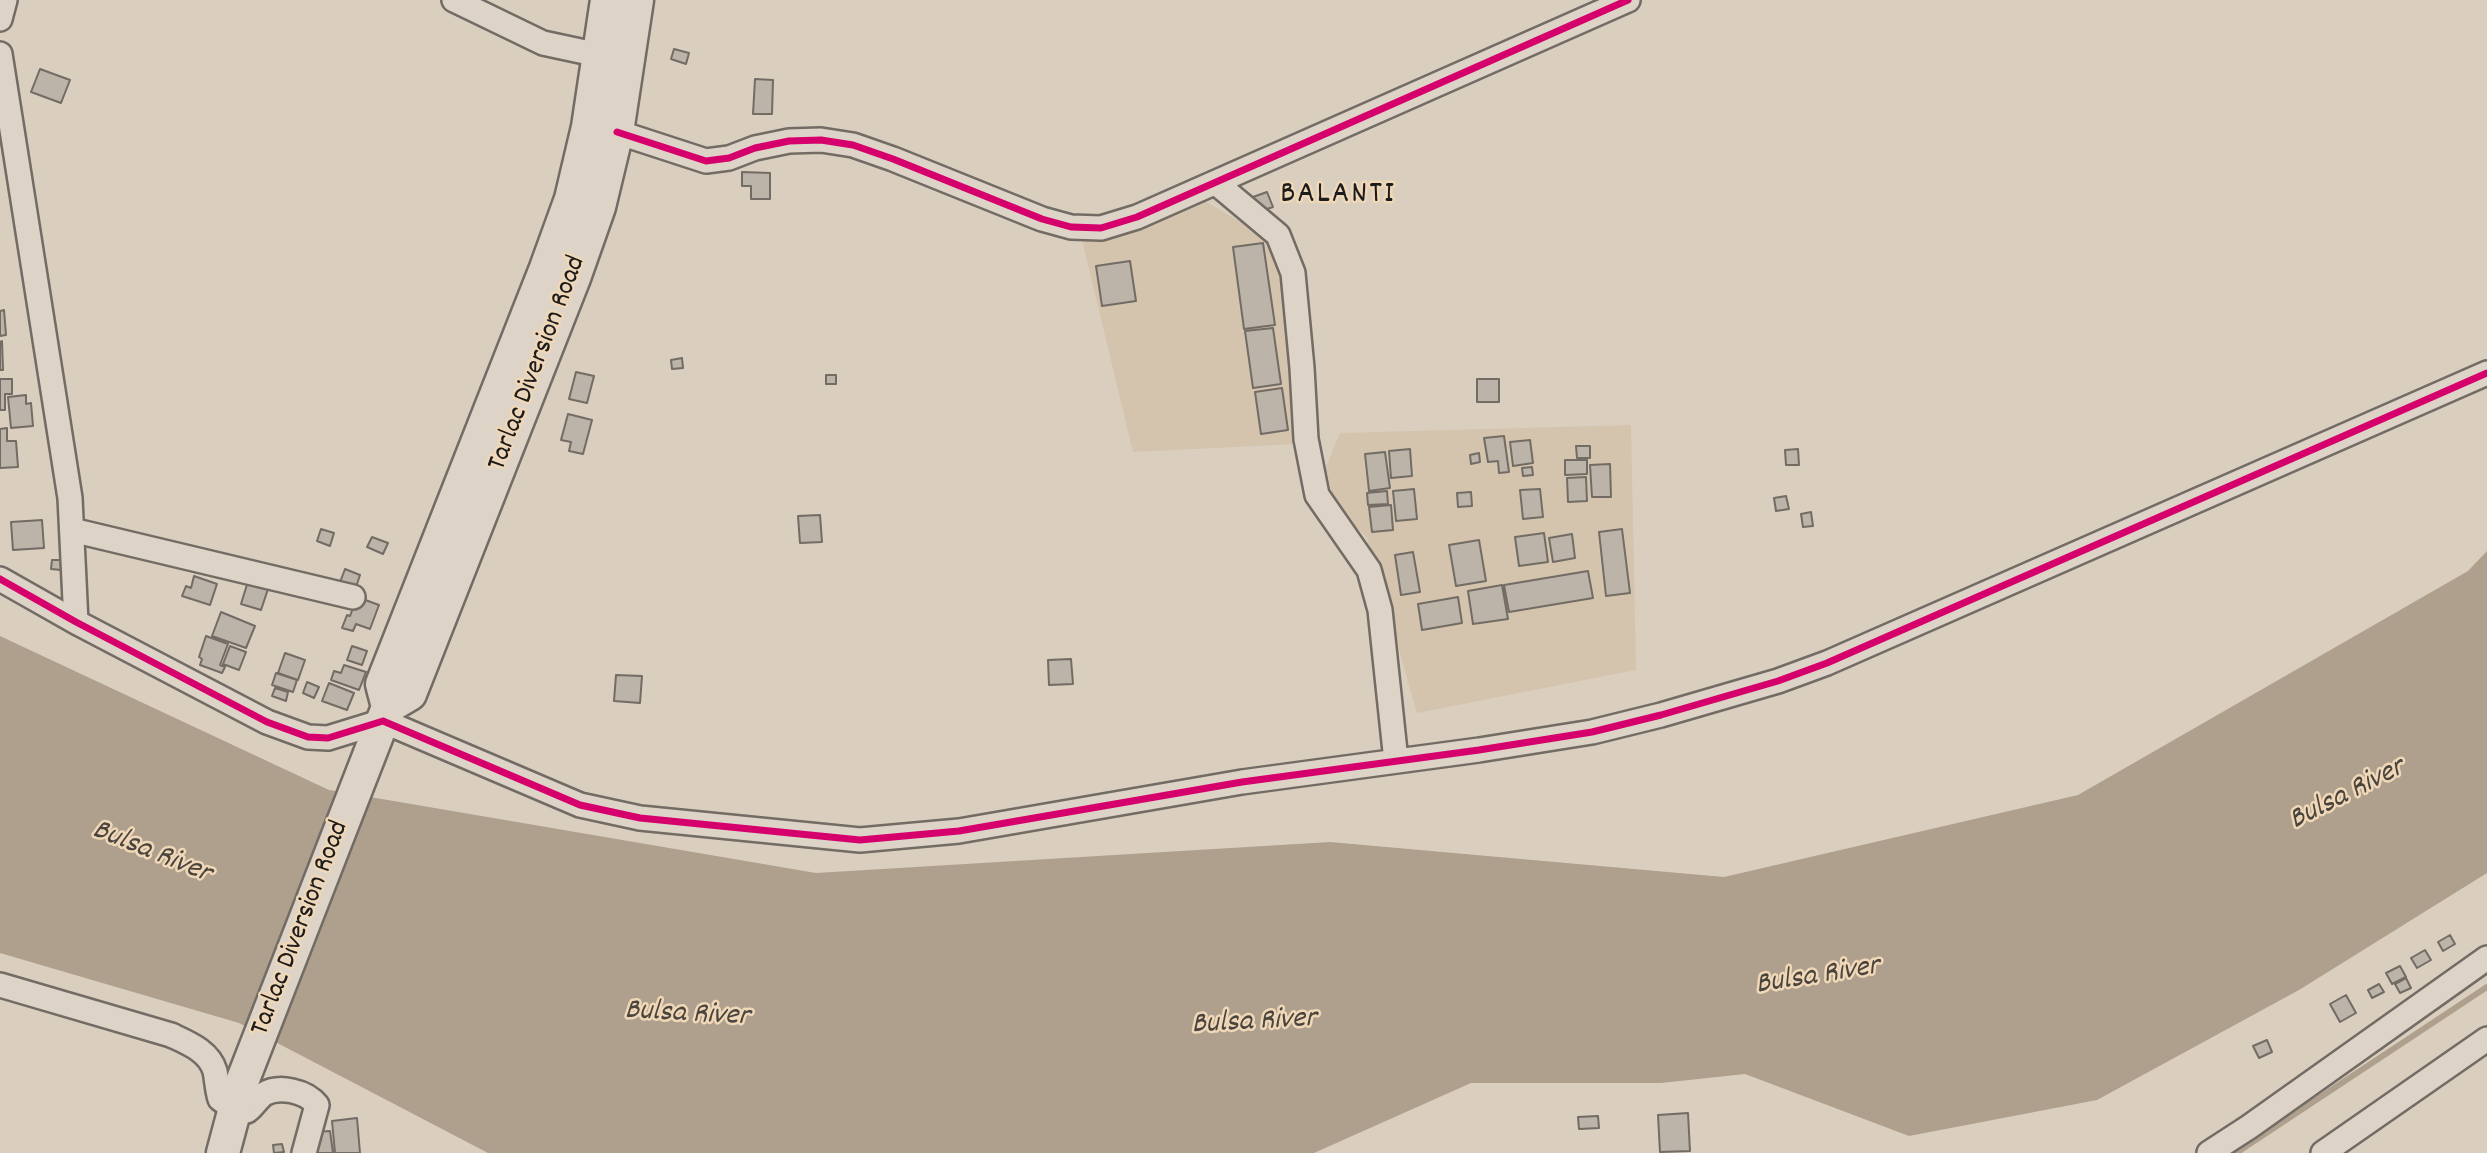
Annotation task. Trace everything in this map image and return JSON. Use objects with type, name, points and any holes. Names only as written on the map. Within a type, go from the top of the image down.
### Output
[{"type":"main road","name":"Tarlac Diversion Road","points":[[607,0],[613,57]]},
{"type":"main road","name":"Tarlac Diversion Road","points":[[223,1153],[238,1096],[383,721],[382,684],[571,199],[602,130],[613,57],[637,0]]},
{"type":"street","points":[[0,19],[5,0]]},
{"type":"street","points":[[454,0],[543,43],[613,57]]},
{"type":"street","points":[[602,130],[706,161],[729,158],[755,148],[789,141],[821,140],[853,145],[1042,219],[1072,227],[1101,228],[1137,217],[1216,183],[1628,0]]},
{"type":"street","points":[[0,54],[70,498],[76,622]]},
{"type":"street","points":[[1216,183],[1278,235],[1293,273],[1306,439],[1317,495],[1369,570],[1380,610],[1396,761]]},
{"type":"street","points":[[0,579],[267,722],[308,737],[328,738],[383,721],[580,805],[640,818],[860,840],[959,831],[1242,782],[1592,732],[1661,715],[1778,681],[1827,663],[2487,373]]},
{"type":"street","points":[[72,530],[353,597]]},
{"type":"street","points":[[2209,1153],[2249,1128],[2487,958]]},
{"type":"street","points":[[0,985],[171,1035],[195,1046],[209,1059],[214,1069],[220,1100],[238,1096],[247,1111],[261,1096],[279,1090],[303,1094],[317,1105],[304,1153]]},
{"type":"street","points":[[2323,1153],[2487,1039]]},
{"type":"shaded area","points":[[1205,201],[1268,238],[1280,268],[1296,444],[1133,452],[1082,240]]},
{"type":"shaded area","points":[[1631,425],[1636,670],[1417,713],[1367,538],[1334,505],[1326,467],[1340,433]]},
{"type":"water","name":"Bulsa River","points":[[2487,551],[2487,873],[2299,990],[2097,1100],[1909,1136],[1745,1074],[1661,1083],[1471,1083],[1314,1153],[488,1153],[239,1023],[0,953],[0,636],[329,790],[816,873],[1330,842],[1724,877],[2078,795],[2468,571]]},
{"type":"building","points":[[674,49],[689,53],[686,64],[671,59]]},
{"type":"building","points":[[40,69],[70,80],[61,103],[31,92]]},
{"type":"building","points":[[755,79],[773,80],[772,114],[753,114]]},
{"type":"building","points":[[742,172],[770,173],[770,199],[751,199],[751,186],[742,186]]},
{"type":"building","points":[[1267,192],[1273,207],[1258,212],[1253,197]]},
{"type":"building","points":[[1263,243],[1275,325],[1244,329],[1233,247]]},
{"type":"building","points":[[1130,261],[1136,301],[1102,306],[1096,266]]},
{"type":"building","points":[[4,310],[6,335],[0,336],[0,311]]},
{"type":"building","points":[[1273,328],[1281,384],[1253,388],[1245,331]]},
{"type":"building","points":[[2,341],[3,370],[0,370],[0,342]]},
{"type":"building","points":[[682,358],[683,368],[672,369],[671,360]]},
{"type":"building","points":[[576,372],[594,376],[587,403],[569,399]]},
{"type":"building","points":[[826,375],[836,375],[836,384],[826,384]]},
{"type":"building","points":[[0,379],[12,379],[12,394],[5,394],[5,410],[0,410]]},
{"type":"building","points":[[1477,379],[1499,379],[1499,402],[1477,402]]},
{"type":"building","points":[[1282,388],[1288,430],[1261,434],[1255,392]]},
{"type":"building","points":[[26,395],[26,404],[31,403],[33,426],[11,428],[8,397]]},
{"type":"building","points":[[568,414],[592,420],[583,454],[569,451],[571,442],[561,440]]},
{"type":"building","points":[[7,428],[7,441],[16,441],[18,467],[0,468],[0,429]]},
{"type":"building","points":[[1504,436],[1509,472],[1499,473],[1498,461],[1488,462],[1484,438]]},
{"type":"building","points":[[1530,440],[1533,463],[1513,466],[1510,442]]},
{"type":"building","points":[[1576,446],[1590,446],[1590,458],[1577,458]]},
{"type":"building","points":[[1410,449],[1412,476],[1391,478],[1389,451]]},
{"type":"building","points":[[1798,449],[1799,465],[1786,465],[1785,450]]},
{"type":"building","points":[[1385,452],[1390,488],[1369,491],[1365,454]]},
{"type":"building","points":[[1479,453],[1480,462],[1471,464],[1470,455]]},
{"type":"building","points":[[1565,460],[1587,460],[1587,474],[1565,475]]},
{"type":"building","points":[[1610,464],[1611,497],[1592,497],[1590,465]]},
{"type":"building","points":[[1532,467],[1533,475],[1523,476],[1522,468]]},
{"type":"building","points":[[1586,477],[1587,501],[1568,502],[1567,478]]},
{"type":"building","points":[[1414,489],[1417,519],[1396,521],[1393,491]]},
{"type":"building","points":[[1540,489],[1543,517],[1523,519],[1520,490]]},
{"type":"building","points":[[1387,491],[1388,504],[1368,505],[1367,493]]},
{"type":"building","points":[[1471,492],[1472,506],[1458,507],[1457,493]]},
{"type":"building","points":[[1786,496],[1789,509],[1776,511],[1774,498]]},
{"type":"building","points":[[1391,505],[1393,530],[1372,532],[1369,507]]},
{"type":"building","points":[[1811,512],[1813,526],[1803,527],[1801,514]]},
{"type":"building","points":[[820,515],[822,542],[800,543],[798,516]]},
{"type":"building","points":[[42,520],[44,548],[13,550],[11,522]]},
{"type":"building","points":[[321,529],[334,533],[330,546],[317,541]]},
{"type":"building","points":[[1622,529],[1630,593],[1606,596],[1599,532]]},
{"type":"building","points":[[1544,533],[1548,562],[1519,566],[1515,537]]},
{"type":"building","points":[[1572,534],[1575,558],[1553,562],[1549,538]]},
{"type":"building","points":[[372,537],[388,543],[383,554],[367,547]]},
{"type":"building","points":[[1479,540],[1486,581],[1456,586],[1449,545]]},
{"type":"building","points":[[1413,552],[1420,592],[1401,595],[1395,555]]},
{"type":"building","points":[[52,560],[62,560],[61,570],[51,569]]},
{"type":"building","points":[[345,569],[360,575],[355,590],[339,585]]},
{"type":"building","points":[[1588,571],[1593,598],[1509,612],[1504,585]]},
{"type":"building","points":[[194,576],[217,584],[210,605],[182,596],[186,586],[191,588]]},
{"type":"building","points":[[249,578],[264,582],[263,588],[268,589],[261,610],[241,604]]},
{"type":"building","points":[[1502,585],[1508,619],[1473,624],[1468,591]]},
{"type":"building","points":[[357,597],[379,605],[370,629],[356,624],[353,631],[342,628]]},
{"type":"building","points":[[1458,597],[1462,623],[1422,630],[1418,604]]},
{"type":"building","points":[[221,612],[255,626],[246,648],[212,636]]},
{"type":"building","points":[[206,636],[228,644],[220,665],[225,667],[222,673],[200,665],[202,659],[199,657]]},
{"type":"building","points":[[230,646],[246,652],[239,670],[223,664]]},
{"type":"building","points":[[352,646],[367,651],[362,665],[347,660]]},
{"type":"building","points":[[285,653],[305,660],[298,680],[278,673]]},
{"type":"building","points":[[1071,659],[1073,684],[1049,685],[1048,660]]},
{"type":"building","points":[[344,665],[366,672],[359,690],[331,680],[334,671],[341,673]]},
{"type":"building","points":[[276,673],[297,680],[293,692],[272,685]]},
{"type":"building","points":[[616,675],[642,676],[640,703],[614,701]]},
{"type":"building","points":[[307,682],[319,687],[314,698],[303,693]]},
{"type":"building","points":[[329,683],[354,693],[347,710],[322,701]]},
{"type":"building","points":[[275,688],[288,692],[286,701],[272,696]]},
{"type":"building","points":[[2450,935],[2455,944],[2443,951],[2438,942]]},
{"type":"building","points":[[2425,950],[2431,960],[2417,968],[2411,958]]},
{"type":"building","points":[[2400,966],[2406,977],[2392,984],[2386,973]]},
{"type":"building","points":[[2406,978],[2411,988],[2400,993],[2395,984]]},
{"type":"building","points":[[2379,984],[2384,992],[2372,998],[2368,990]]},
{"type":"building","points":[[2346,995],[2356,1013],[2340,1022],[2330,1004]]},
{"type":"building","points":[[2267,1040],[2272,1052],[2259,1058],[2253,1046]]},
{"type":"building","points":[[1688,1113],[1690,1151],[1660,1152],[1658,1115]]},
{"type":"building","points":[[1598,1116],[1599,1128],[1579,1129],[1578,1117]]},
{"type":"building","points":[[357,1118],[360,1153],[335,1153],[332,1121]]},
{"type":"building","points":[[330,1131],[333,1153],[318,1153],[316,1132]]},
{"type":"building","points":[[282,1144],[284,1152],[274,1153],[273,1145]]},
{"type":"waterway","points":[[2236,1153],[2487,987]]},
{"type":"cycle path","points":[[617,132],[706,161],[729,158],[755,148],[789,141],[821,140],[853,145],[1042,219],[1071,227],[1101,228],[1137,217],[1628,0]]},
{"type":"cycle path","points":[[0,579],[267,722],[308,737],[328,738],[383,721],[580,805],[640,818],[860,840],[959,831],[1242,782],[1479,750],[1592,732],[1661,715],[1778,681],[1827,663],[2487,373]]},
{"type":"district","name":"BALANTI","points":[[1338,197]]}]
